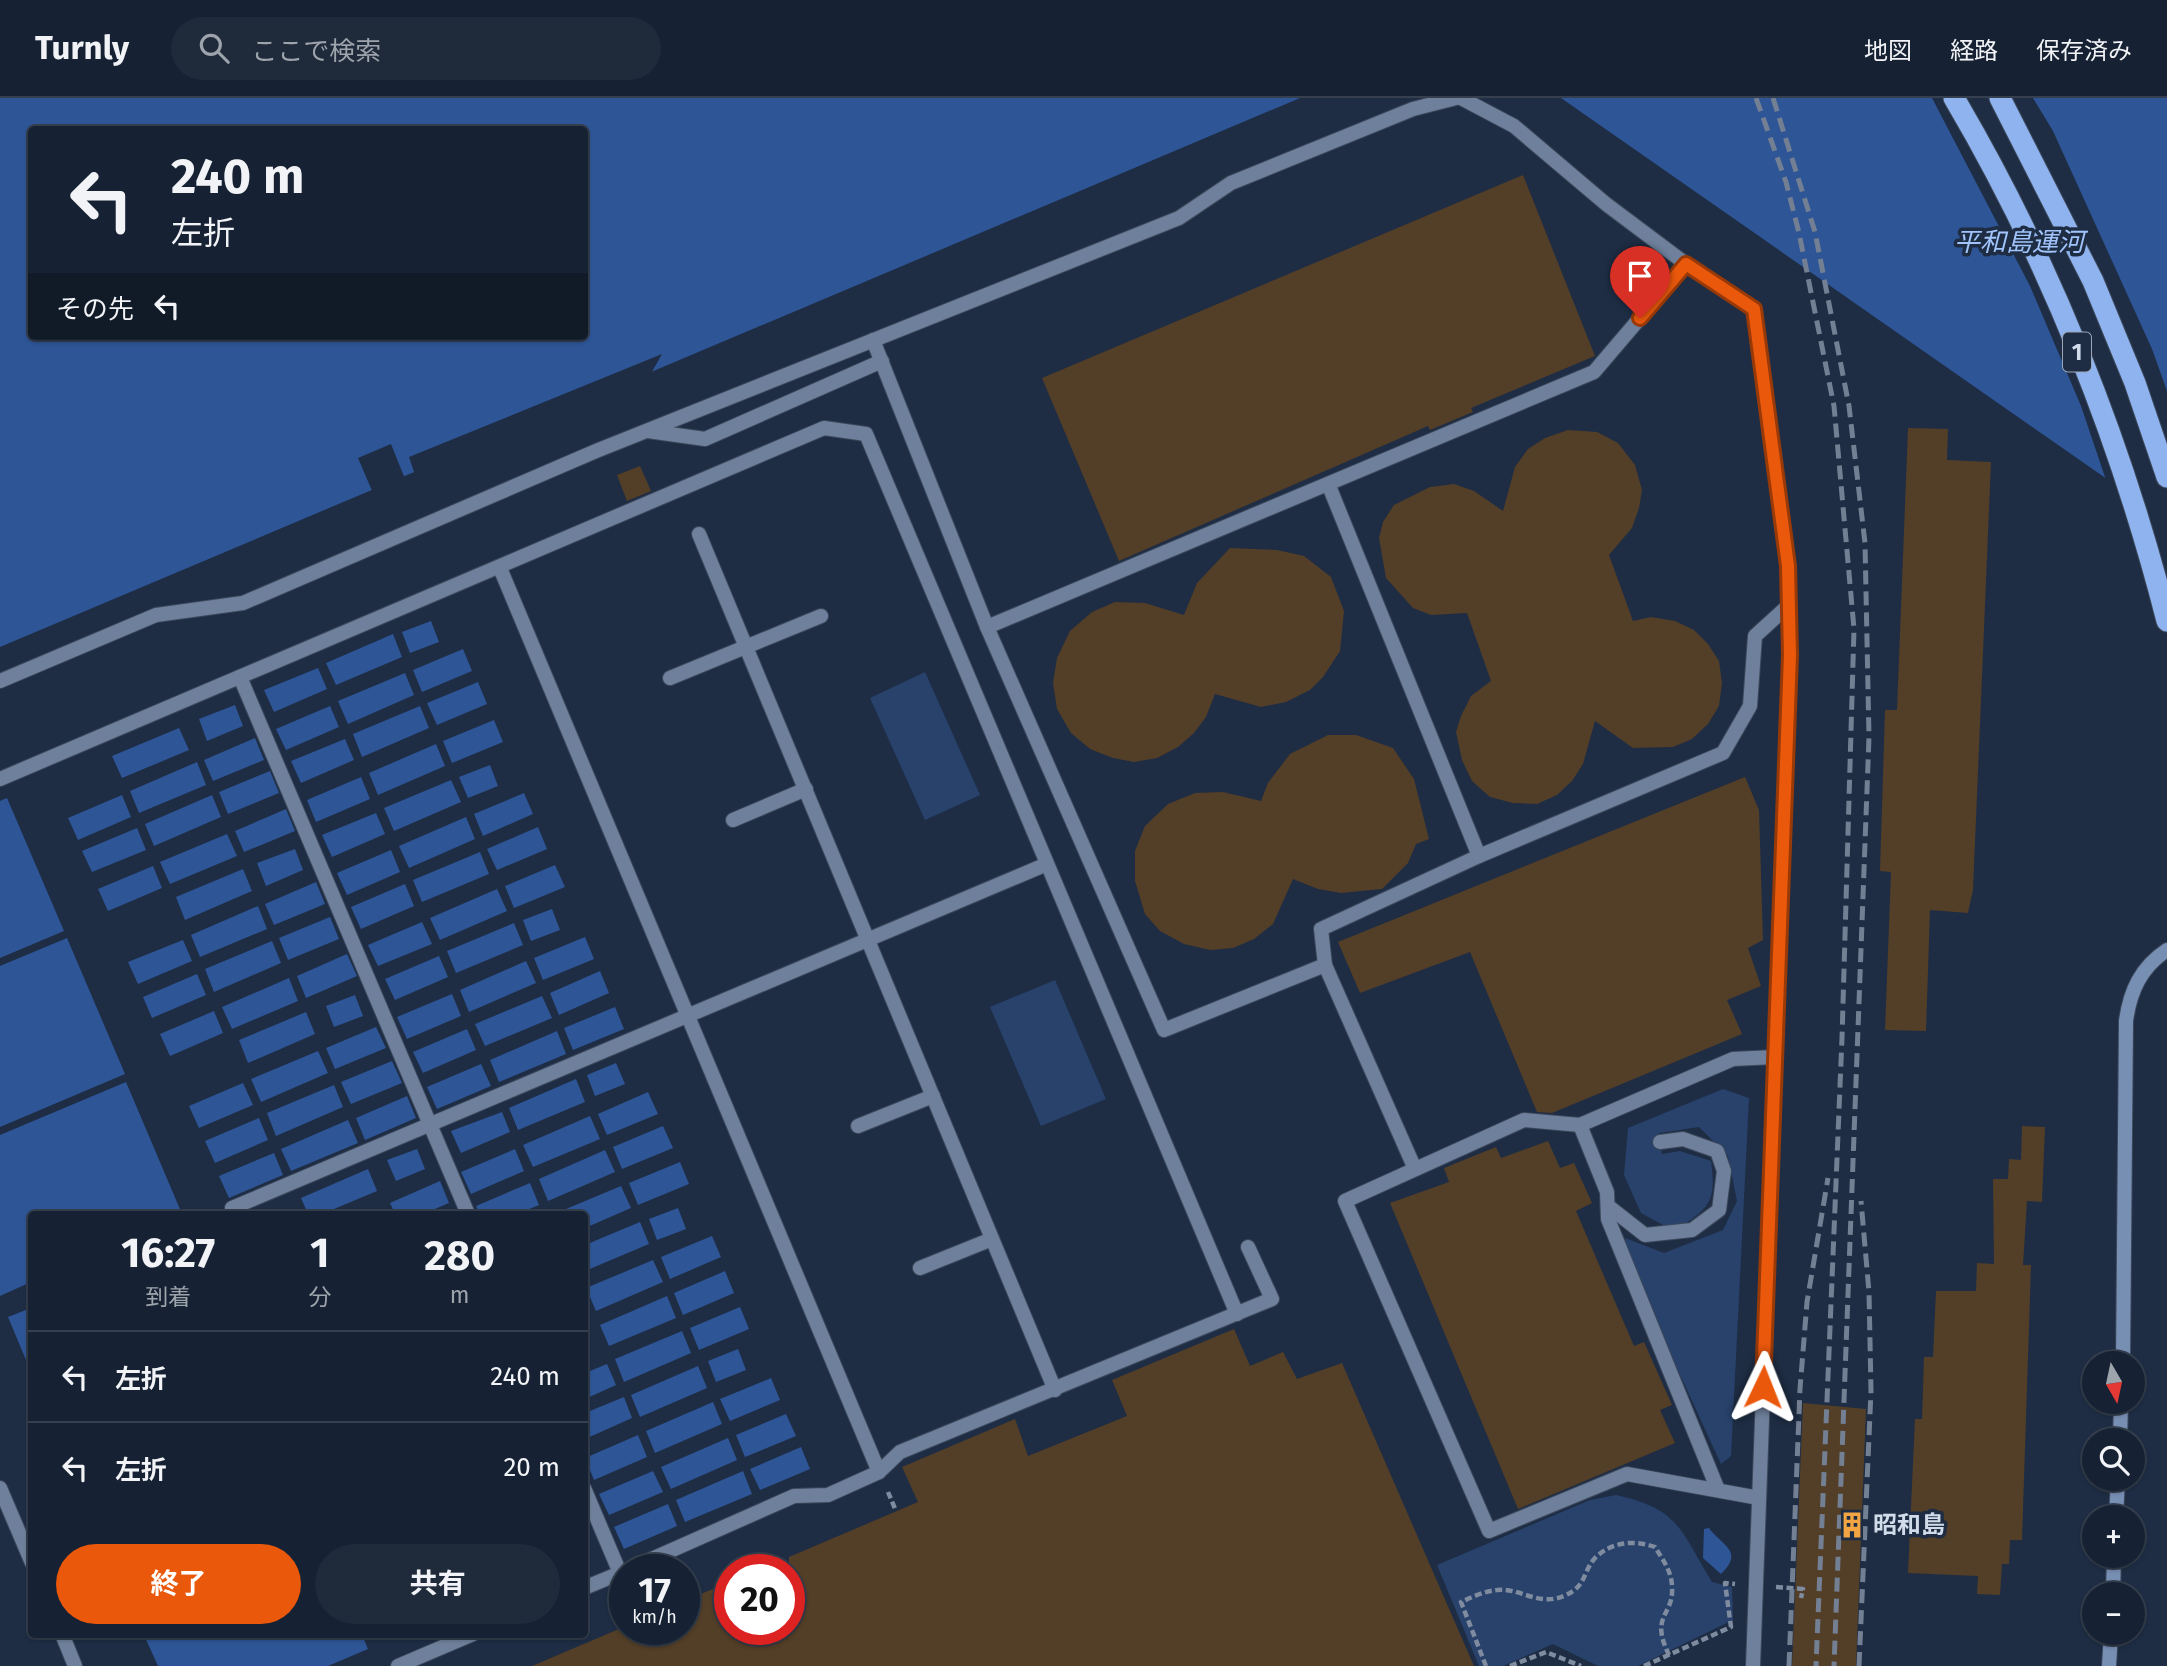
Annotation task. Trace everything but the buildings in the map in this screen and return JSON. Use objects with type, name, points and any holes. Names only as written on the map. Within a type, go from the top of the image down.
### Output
[{"type":"highway","name":"1","points":[[1954,98],[2053,293],[2096,398],[2135,509],[2167,621]]},
{"type":"highway","name":"1","points":[[2000,98],[2093,281],[2135,383],[2167,477]]},
{"type":"street","points":[[2123,1351],[2126,1021],[2130,997],[2138,978],[2150,963],[2167,950]]},
{"type":"street","points":[[2109,1666],[2110,1645]]},
{"type":"lane","points":[[0,681],[156,615],[243,603],[645,431],[1180,218],[1231,183],[1413,109],[1455,98]]},
{"type":"lane","points":[[1461,98],[1514,126],[1606,204],[1686,264],[1754,309],[1788,566],[1790,655],[1753,1666]]},
{"type":"lane","points":[[987,627],[1329,486],[1594,372],[1686,264]]},
{"type":"lane","points":[[873,340],[987,627],[1164,1030],[1325,965]]},
{"type":"lane","points":[[645,431],[705,439],[881,361]]},
{"type":"lane","points":[[0,779],[824,428],[866,434],[1237,1314]]},
{"type":"lane","points":[[1329,486],[1479,856]]},
{"type":"lane","points":[[699,534],[1055,1390]]},
{"type":"lane","points":[[500,568],[879,1472]]},
{"type":"lane","points":[[1415,1169],[1325,965],[1321,929],[1479,856],[1723,753],[1750,706],[1755,636],[1789,605]]},
{"type":"lane","points":[[670,678],[821,616]]},
{"type":"lane","points":[[240,677],[467,1211]]},
{"type":"lane","points":[[733,820],[806,789]]},
{"type":"lane","points":[[232,1208],[1047,864]]},
{"type":"lane","points":[[1759,1498],[1627,1474],[1489,1531],[1345,1200],[1524,1120],[1580,1125],[1733,1059],[1776,1057]]},
{"type":"lane","points":[[858,1126],[933,1096]]},
{"type":"lane","points":[[1580,1125],[1607,1192],[1608,1219],[1718,1490]]},
{"type":"lane","points":[[1608,1206],[1645,1235],[1692,1230],[1719,1210],[1724,1171],[1717,1151],[1683,1139],[1660,1142]]},
{"type":"lane","points":[[920,1268],[992,1239]]},
{"type":"lane","points":[[663,1554],[794,1496],[828,1494],[879,1472],[900,1452],[1272,1299],[1248,1247]]},
{"type":"lane","points":[[0,1488],[28,1554]]},
{"type":"lane","points":[[588,1496],[616,1554]]},
{"type":"lane","points":[[588,1586],[609,1577]]},
{"type":"lane","points":[[64,1638],[75,1666]]},
{"type":"lane","points":[[398,1666],[464,1638]]},
{"type":"path","points":[[1486,1666],[1461,1602],[1500,1589],[1534,1600],[1563,1597],[1580,1587],[1595,1558],[1615,1545],[1638,1541],[1655,1547],[1669,1569],[1673,1590],[1663,1615],[1660,1636],[1669,1655]]},
{"type":"path","points":[[1644,1666],[1731,1627],[1725,1583],[1737,1585]]},
{"type":"path","points":[[1775,1587],[1803,1588],[1801,1598]]},
{"type":"path","points":[[1510,1666],[1546,1652],[1581,1666]]},
{"type":"shaded area","points":[[925,672],[980,795],[925,820],[870,698]]},
{"type":"shaded area","points":[[1055,980],[1106,1099],[1041,1126],[990,1007]]},
{"type":"shaded area","points":[[1723,1089],[1749,1098],[1731,1456],[1721,1464],[1628,1261],[1625,1238],[1664,1253],[1723,1230],[1737,1201],[1728,1156],[1699,1127],[1659,1133],[1662,1154],[1680,1151],[1711,1161],[1713,1187],[1708,1204],[1674,1231],[1641,1213],[1624,1175],[1628,1128]]},
{"type":"shaded area","points":[[1616,1495],[1654,1507],[1676,1524],[1712,1582],[1732,1587],[1733,1620],[1638,1666],[1598,1666],[1553,1644],[1503,1666],[1479,1666],[1437,1565],[1590,1500]]},
{"type":"water","points":[[0,98],[1300,98],[0,647]]},
{"type":"water","name":"平和島運河","points":[[1561,98],[2167,98],[2167,521]]},
{"type":"water","points":[[431,621],[439,642],[410,653],[402,632]]},
{"type":"water","points":[[393,634],[402,657],[336,685],[326,663]]},
{"type":"water","points":[[463,649],[472,671],[422,692],[413,670]]},
{"type":"water","points":[[318,668],[327,689],[274,712],[264,690]]},
{"type":"water","points":[[405,673],[414,695],[348,724],[338,701]]},
{"type":"water","points":[[478,682],[487,704],[437,725],[427,703]]},
{"type":"water","points":[[235,705],[243,726],[207,741],[199,719]]},
{"type":"water","points":[[330,706],[339,727],[286,750],[276,729]]},
{"type":"water","points":[[420,706],[429,728],[362,757],[353,734]]},
{"type":"water","points":[[494,720],[503,742],[452,763],[443,741]]},
{"type":"water","points":[[179,728],[189,750],[122,778],[112,756]]},
{"type":"water","points":[[255,738],[264,760],[213,781],[204,760]]},
{"type":"water","points":[[345,739],[354,760],[301,783],[291,761]]},
{"type":"water","points":[[436,744],[445,766],[378,795],[369,773]]},
{"type":"water","points":[[197,762],[206,785],[139,813],[130,791]]},
{"type":"water","points":[[490,765],[498,786],[468,798],[459,777]]},
{"type":"water","points":[[270,771],[279,793],[228,814],[219,792]]},
{"type":"water","points":[[361,777],[370,799],[316,822],[307,800]]},
{"type":"water","points":[[451,780],[461,802],[394,831],[384,808]]},
{"type":"water","points":[[524,793],[533,814],[483,836],[474,814]]},
{"type":"water","points":[[122,795],[131,817],[78,840],[68,818]]},
{"type":"water","points":[[212,795],[221,817],[154,846],[145,824]]},
{"type":"water","points":[[7,798],[64,931],[0,958],[0,801]]},
{"type":"water","points":[[286,809],[295,831],[244,852],[235,831]]},
{"type":"water","points":[[376,813],[385,834],[332,857],[322,835]]},
{"type":"water","points":[[466,817],[475,839],[409,868],[399,846]]},
{"type":"water","points":[[538,827],[547,849],[497,870],[487,849]]},
{"type":"water","points":[[137,828],[146,850],[92,872],[82,851]]},
{"type":"water","points":[[227,834],[237,856],[170,884],[160,862]]},
{"type":"water","points":[[295,849],[303,870],[266,886],[257,863]]},
{"type":"water","points":[[391,850],[400,872],[347,895],[337,873]]},
{"type":"water","points":[[480,852],[489,874],[422,902],[413,880]]},
{"type":"water","points":[[555,865],[565,887],[514,908],[505,886]]},
{"type":"water","points":[[153,866],[162,888],[108,911],[98,889]]},
{"type":"water","points":[[243,869],[252,891],[185,920],[176,897]]},
{"type":"water","points":[[316,882],[325,904],[274,925],[265,904]]},
{"type":"water","points":[[405,884],[414,906],[361,929],[351,907]]},
{"type":"water","points":[[497,889],[507,911],[440,940],[430,918]]},
{"type":"water","points":[[258,906],[267,929],[200,957],[191,935]]},
{"type":"water","points":[[552,909],[560,930],[531,941],[523,920]]},
{"type":"water","points":[[330,917],[339,939],[288,960],[279,938]]},
{"type":"water","points":[[422,922],[432,944],[378,966],[368,945]]},
{"type":"water","points":[[514,923],[523,945],[456,973],[447,951]]},
{"type":"water","points":[[585,937],[594,959],[543,980],[534,958]]},
{"type":"water","points":[[67,938],[125,1074],[0,1127],[0,966]]},
{"type":"water","points":[[183,940],[192,961],[138,984],[128,962]]},
{"type":"water","points":[[272,941],[281,963],[214,992],[205,969]]},
{"type":"water","points":[[347,954],[357,976],[306,998],[297,976]]},
{"type":"water","points":[[439,956],[448,977],[395,1000],[385,979]]},
{"type":"water","points":[[526,961],[536,983],[469,1012],[460,990]]},
{"type":"water","points":[[600,971],[609,993],[559,1015],[550,993]]},
{"type":"water","points":[[197,974],[206,995],[152,1018],[143,997]]},
{"type":"water","points":[[289,978],[298,1001],[232,1029],[222,1007]]},
{"type":"water","points":[[452,994],[461,1016],[407,1039],[397,1017]]},
{"type":"water","points":[[355,995],[363,1016],[334,1027],[326,1006]]},
{"type":"water","points":[[542,996],[552,1018],[485,1046],[475,1024]]},
{"type":"water","points":[[615,1007],[624,1029],[573,1050],[564,1028]]},
{"type":"water","points":[[214,1011],[223,1033],[170,1056],[160,1034]]},
{"type":"water","points":[[306,1012],[315,1034],[248,1063],[239,1040]]},
{"type":"water","points":[[376,1027],[386,1048],[335,1069],[326,1048]]},
{"type":"water","points":[[467,1029],[476,1050],[423,1073],[413,1052]]},
{"type":"water","points":[[557,1031],[566,1054],[499,1082],[490,1060]]},
{"type":"water","points":[[318,1051],[328,1073],[261,1102],[251,1079]]},
{"type":"water","points":[[392,1061],[402,1083],[351,1104],[341,1082]]},
{"type":"water","points":[[616,1063],[625,1084],[595,1096],[587,1075]]},
{"type":"water","points":[[481,1064],[491,1086],[437,1109],[427,1087]]},
{"type":"water","points":[[576,1079],[585,1102],[518,1130],[509,1108]]},
{"type":"water","points":[[126,1082],[181,1211],[28,1211],[28,1283],[0,1296],[0,1135]]},
{"type":"water","points":[[243,1083],[253,1105],[199,1128],[189,1106]]},
{"type":"water","points":[[334,1085],[343,1107],[276,1136],[267,1113]]},
{"type":"water","points":[[648,1092],[658,1114],[607,1135],[598,1114]]},
{"type":"water","points":[[407,1096],[416,1118],[365,1140],[356,1118]]},
{"type":"water","points":[[502,1112],[510,1132],[461,1153],[451,1131]]},
{"type":"water","points":[[590,1116],[600,1139],[533,1167],[523,1145]]},
{"type":"water","points":[[259,1118],[268,1140],[215,1163],[205,1141]]},
{"type":"water","points":[[348,1120],[358,1143],[291,1171],[281,1149]]},
{"type":"water","points":[[663,1126],[673,1148],[622,1169],[613,1147]]},
{"type":"water","points":[[417,1149],[425,1169],[396,1181],[387,1160]]},
{"type":"water","points":[[515,1149],[524,1171],[471,1194],[461,1172]]},
{"type":"water","points":[[605,1150],[615,1172],[548,1201],[539,1179]]},
{"type":"water","points":[[274,1153],[283,1175],[229,1198],[219,1176]]},
{"type":"water","points":[[680,1162],[689,1184],[638,1205],[629,1183]]},
{"type":"water","points":[[368,1169],[377,1191],[329,1211],[307,1211],[301,1198]]},
{"type":"water","points":[[440,1181],[449,1203],[430,1211],[394,1211],[390,1203]]},
{"type":"water","points":[[530,1183],[539,1205],[524,1211],[478,1211],[476,1206]]},
{"type":"water","points":[[621,1186],[631,1208],[588,1227],[588,1211],[561,1211]]},
{"type":"water","points":[[678,1208],[686,1229],[657,1240],[649,1219]]},
{"type":"water","points":[[640,1222],[649,1244],[588,1270],[588,1244]]},
{"type":"water","points":[[712,1236],[721,1257],[670,1279],[661,1257]]},
{"type":"water","points":[[653,1260],[663,1282],[596,1311],[588,1287]]},
{"type":"water","points":[[725,1271],[734,1293],[683,1315],[674,1293]]},
{"type":"water","points":[[667,1296],[676,1318],[609,1346],[600,1325]]},
{"type":"water","points":[[740,1307],[749,1329],[699,1350],[690,1328]]},
{"type":"water","points":[[28,1309],[28,1365],[8,1317]]},
{"type":"water","points":[[682,1331],[691,1353],[624,1382],[615,1359]]},
{"type":"water","points":[[738,1349],[746,1370],[716,1382],[708,1361]]},
{"type":"water","points":[[607,1364],[616,1385],[588,1398],[588,1372]]},
{"type":"water","points":[[698,1366],[707,1388],[640,1417],[631,1395]]},
{"type":"water","points":[[771,1378],[780,1400],[730,1421],[720,1399]]},
{"type":"water","points":[[624,1397],[632,1418],[588,1438],[588,1412]]},
{"type":"water","points":[[713,1402],[722,1424],[655,1453],[646,1431]]},
{"type":"water","points":[[786,1414],[796,1436],[745,1457],[736,1435]]},
{"type":"water","points":[[638,1435],[647,1457],[594,1480],[588,1465],[588,1457]]},
{"type":"water","points":[[728,1438],[737,1460],[671,1489],[661,1467]]},
{"type":"water","points":[[801,1447],[810,1469],[760,1490],[750,1469]]},
{"type":"water","points":[[653,1471],[663,1492],[609,1515],[599,1494]]},
{"type":"water","points":[[743,1471],[752,1494],[685,1522],[676,1500]]},
{"type":"water","points":[[668,1504],[677,1526],[624,1549],[614,1527]]},
{"type":"water","points":[[1709,1528],[1731,1554],[1728,1566],[1721,1574],[1703,1558],[1704,1529]]},
{"type":"water","points":[[145,1638],[363,1638],[368,1649],[328,1666],[158,1666]]},
{"type":"pier","points":[[1932,98],[2033,98],[2053,131],[2152,349],[2167,391],[2167,524],[2107,483],[2081,406],[2030,286]]},
{"type":"pier","points":[[662,354],[649,377],[415,475],[409,457]]},
{"type":"pier","points":[[391,444],[405,479],[373,493],[358,458]]},
{"type":"railway","points":[[1756,98],[1786,182],[1799,233],[1834,406],[1854,629],[1842,1038],[1816,1666]]},
{"type":"railway","points":[[1773,98],[1815,232],[1849,406],[1865,543],[1869,737],[1834,1666]]},
{"type":"railway","points":[[1789,1666],[1800,1389],[1807,1302],[1828,1178]]},
{"type":"railway","points":[[1859,1666],[1871,1391],[1869,1292],[1861,1201]]},
{"type":"place","name":"昭和島","points":[[1852,1525]]},
{"type":"route","points":[[1640,318],[1686,264],[1754,309],[1788,566],[1790,655],[1763,1387]]}]
